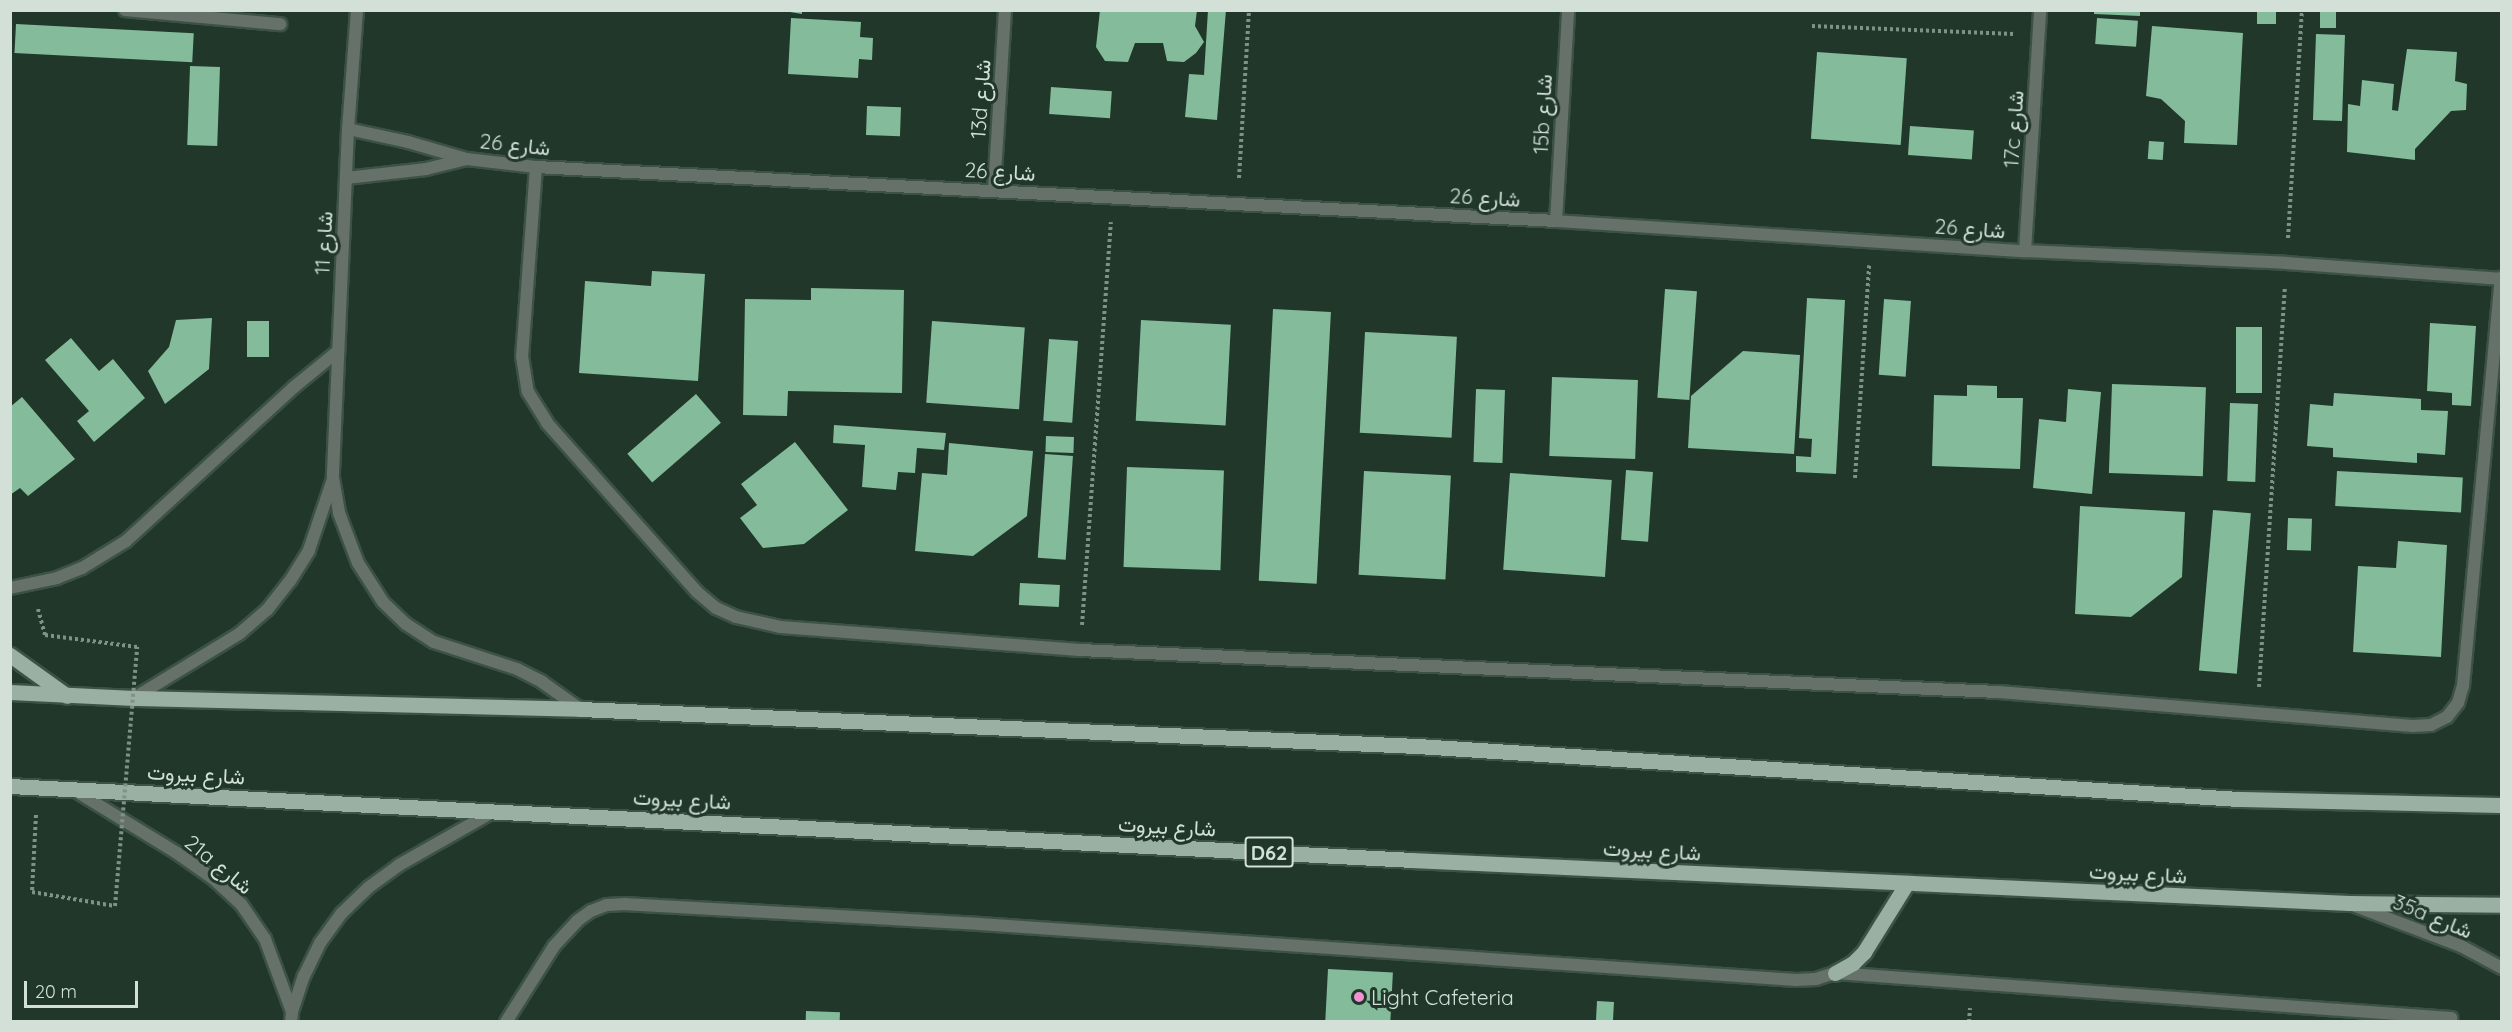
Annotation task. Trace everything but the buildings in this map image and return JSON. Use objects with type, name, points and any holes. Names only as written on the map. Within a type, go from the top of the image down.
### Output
[{"type":"main road","points":[[10,655],[67,696]]},
{"type":"main road","points":[[10,692],[134,699],[580,709],[1417,746],[2238,799],[2502,805]]},
{"type":"main road","name":"شارع بيروت","points":[[10,786],[1387,859],[2349,903],[2502,905]]},
{"type":"main road","points":[[1835,973],[1853,963],[1864,952],[1907,883]]},
{"type":"street","points":[[125,10],[280,24]]},
{"type":"street","name":"شارع 11","points":[[357,10],[348,129],[333,478],[339,513],[358,563],[383,602],[406,624],[434,642],[517,669],[542,682],[580,709]]},
{"type":"street","name":"13d شارع","points":[[993,190],[1005,10]]},
{"type":"street","name":"15b شارع","points":[[1556,221],[1568,10]]},
{"type":"street","name":"17c شارع","points":[[2025,251],[2040,10]]},
{"type":"street","name":"شارع 26","points":[[348,129],[408,142],[467,159],[536,168],[1238,203],[2025,251],[2286,262],[2501,278]]},
{"type":"street","name":"شارع 26","points":[[346,178],[426,169],[467,159]]},
{"type":"street","points":[[536,168],[522,356],[523,374],[528,392],[547,423],[697,592],[716,608],[736,616],[780,627],[1080,650],[1999,692],[2413,726],[2431,725],[2446,717],[2458,703],[2463,686],[2501,278]]},
{"type":"street","points":[[10,588],[57,578],[82,568],[126,541],[294,387],[338,351]]},
{"type":"street","name":"شارع 11","points":[[134,699],[238,634],[267,610],[290,581],[309,550],[333,478]]},
{"type":"street","name":"21a شارع","points":[[73,789],[177,853],[215,880],[241,904],[265,939],[291,1017]]},
{"type":"street","name":"21a شارع","points":[[291,1017],[304,976],[320,943],[342,913],[369,887],[399,865],[496,810]]},
{"type":"street","name":"35a شارع","points":[[2349,903],[2461,946],[2502,968]]},
{"type":"street","points":[[506,1022],[555,946],[577,921],[599,908],[625,904],[990,925],[1796,980],[1816,979],[1835,973],[2451,1018]]},
{"type":"path","points":[[1238,203],[1250,10]]},
{"type":"path","points":[[2258,714],[2302,10]]},
{"type":"path","points":[[1812,26],[2038,34]]},
{"type":"path","points":[[1080,650],[1113,198]]},
{"type":"path","points":[[1855,478],[1870,241]]},
{"type":"path","points":[[37,788],[32,892],[115,906],[137,646],[45,634]]},
{"type":"place","name":"Light Cafeteria","points":[[1359,997]]}]
